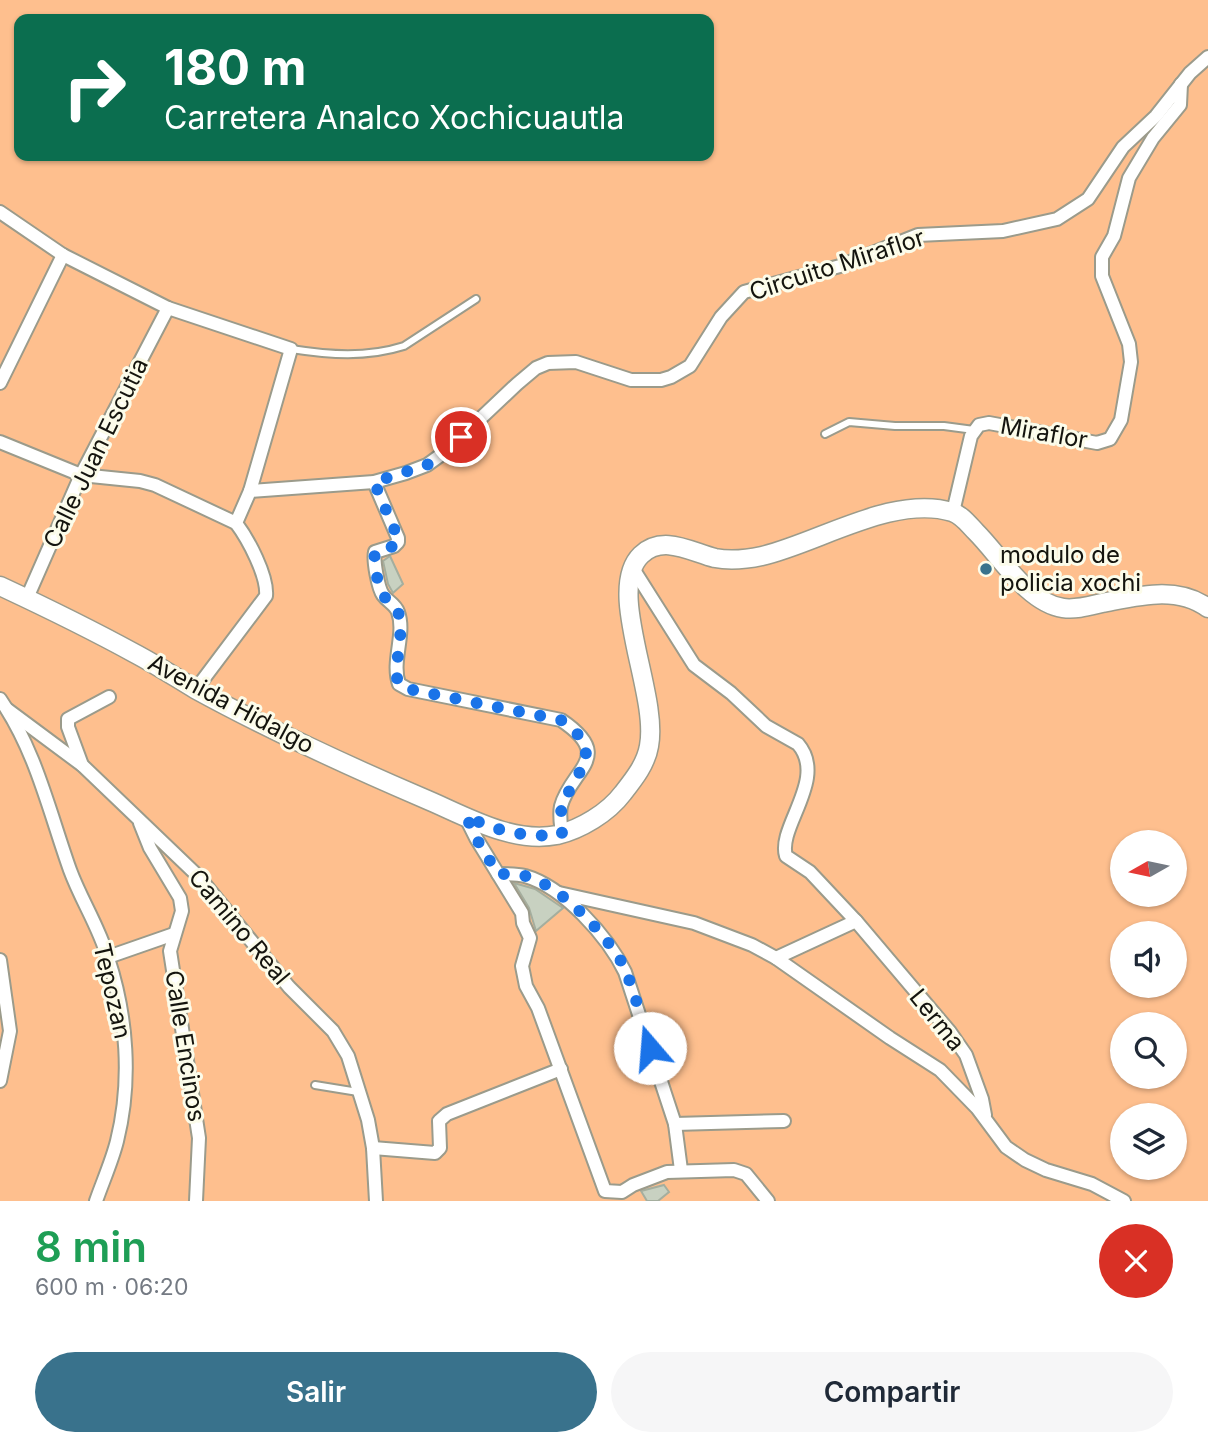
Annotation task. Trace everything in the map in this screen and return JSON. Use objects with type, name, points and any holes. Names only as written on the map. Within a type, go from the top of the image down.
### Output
[{"type":"main road","points":[[562,834],[598,816],[617,802],[643,765],[649,749],[649,701],[627,590],[632,567],[643,553],[652,547],[664,544],[726,559],[752,558],[774,553],[892,512],[924,509],[953,512],[989,544],[1028,590],[1058,607],[1079,608],[1166,593],[1183,595],[1208,608]]},
{"type":"main road","name":"Avenida Hidalgo","points":[[0,586],[137,654],[196,689],[376,777],[481,824],[512,833],[550,836],[562,834]]},
{"type":"street","name":"Circuito Miraflor","points":[[250,491],[374,482],[427,465],[445,452],[536,368],[548,363],[576,362],[631,380],[661,380],[690,366],[721,317],[744,292],[840,266],[918,235],[1003,231],[1057,219],[1088,199],[1123,147],[1156,116],[1195,67],[1208,57]]},
{"type":"street","name":"Miraflor","points":[[953,512],[974,430],[983,423],[1097,443],[1114,435],[1121,420],[1130,353],[1120,317],[1102,276],[1101,265],[1114,236],[1129,178],[1153,138],[1180,105],[1181,84]]},
{"type":"street","points":[[0,212],[63,255],[168,308],[290,349],[250,491],[236,523]]},
{"type":"street","points":[[0,383],[63,255]]},
{"type":"street","name":"Calle Juan Escutia","points":[[27,598],[82,475],[168,308]]},
{"type":"street","points":[[0,442],[82,475],[155,485],[236,523],[262,573],[267,588],[266,596],[196,689]]},
{"type":"street","points":[[374,482],[398,538],[394,546],[375,552],[374,559],[383,595],[399,613],[399,684],[408,689],[561,720],[570,726],[583,739],[587,759],[561,806],[562,834]]},
{"type":"street","name":"Lerma","points":[[632,567],[694,665],[731,693],[760,721],[799,744],[804,750],[807,781],[786,844],[786,856],[810,872],[856,921],[950,1032],[966,1055],[982,1099],[987,1122]]},
{"type":"street","points":[[82,765],[68,727],[68,719],[109,698]]},
{"type":"street","points":[[0,699],[8,710]]},
{"type":"street","name":"Camino Real","points":[[8,710],[82,765],[199,877],[289,987],[333,1031],[348,1056],[360,1092],[373,1148],[376,1201]]},
{"type":"street","name":"Tepozan","points":[[8,710],[44,788],[71,871],[108,957],[121,1014],[126,1054],[126,1088],[117,1141],[96,1201]]},
{"type":"street","points":[[466,816],[476,838],[523,913],[523,923],[530,938],[522,966],[526,986],[538,1009],[605,1191],[622,1192],[667,1172],[734,1170],[746,1174],[768,1201]]},
{"type":"street","name":"Calle Encinos","points":[[139,819],[150,848],[180,898],[182,911],[170,951],[199,1138],[196,1201]]},
{"type":"street","points":[[498,874],[525,876],[559,893],[602,936],[618,957],[675,1124],[681,1170]]},
{"type":"street","name":"Lerma","points":[[559,893],[694,923],[733,936],[776,958],[940,1070],[987,1122]]},
{"type":"street","points":[[776,958],[856,921]]},
{"type":"street","points":[[108,957],[174,934]]},
{"type":"street","points":[[0,960],[10,1031],[0,1081]]},
{"type":"street","points":[[373,1148],[435,1153],[440,1148],[439,1121],[447,1114],[561,1069]]},
{"type":"street","points":[[675,1124],[784,1121]]},
{"type":"street","points":[[987,1122],[1006,1147],[1025,1160],[1045,1170],[1092,1184],[1124,1201]]},
{"type":"lane","points":[[290,349],[331,355],[362,355],[391,350],[404,346],[476,299]]},
{"type":"lane","points":[[825,434],[849,422],[974,430]]},
{"type":"lane","points":[[315,1085],[360,1092]]},
{"type":"shaded area","points":[[0,0],[1208,0],[1208,1201],[0,1201]]},
{"type":"building","points":[[390,556],[403,584],[393,593],[383,561]]},
{"type":"building","points":[[514,883],[535,889],[563,908],[536,931],[529,908]]},
{"type":"building","points":[[664,1185],[669,1192],[658,1201],[647,1201],[641,1191]]},
{"type":"place","name":"modulo de policia xochi","points":[[986,569]]},
{"type":"route","points":[[461,437],[427,465],[374,482],[398,538],[394,546],[375,552],[374,559],[383,595],[399,613],[401,624],[397,678],[402,687],[408,689],[561,720],[583,739],[587,759],[581,775],[561,806],[562,834],[550,836],[512,833],[481,824],[466,816],[498,874],[525,876],[559,893],[602,936],[618,957],[625,972],[650,1048]]}]
